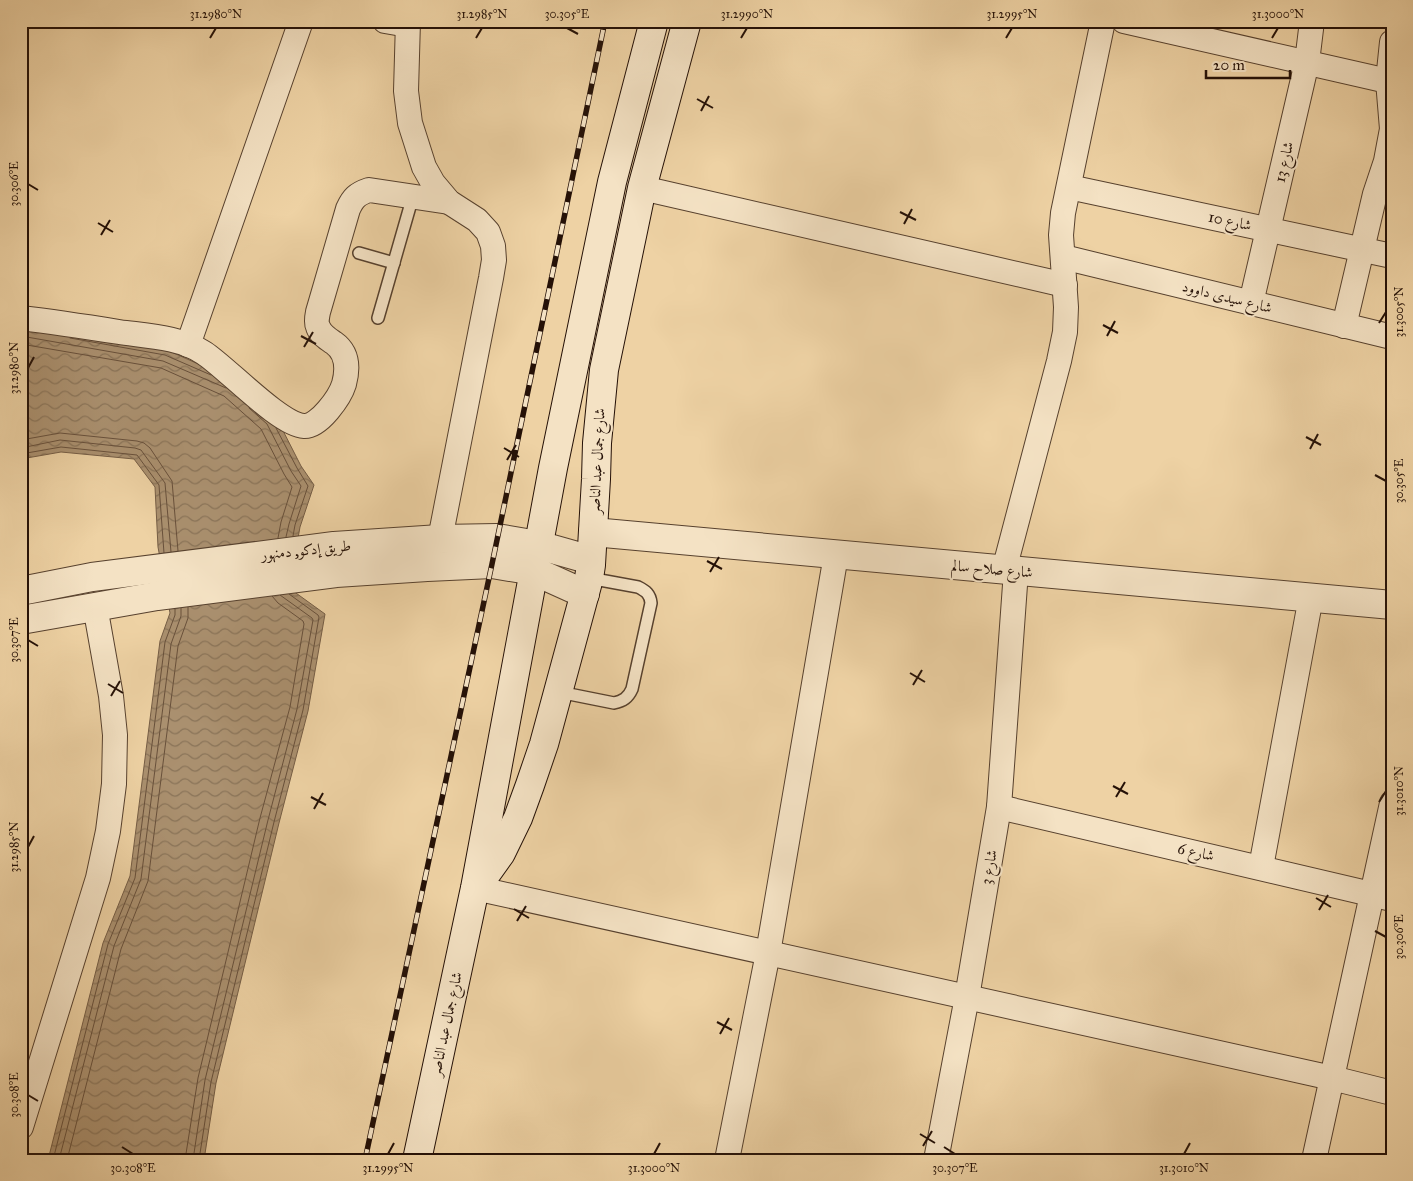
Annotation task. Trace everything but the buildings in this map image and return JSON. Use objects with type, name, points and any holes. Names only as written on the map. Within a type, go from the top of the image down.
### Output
[{"type":"main road","name":"شارع جمال عبد الناصر","points":[[417,1160],[475,888],[538,545],[612,182],[654,21]]},
{"type":"main road","name":"شارع جمال عبد الناصر","points":[[475,888],[500,854],[518,818],[544,744],[588,578],[604,370],[642,188],[687,21]]},
{"type":"main road","name":"شارع صلاح سالم","points":[[593,532],[1392,605]]},
{"type":"main road","name":"طريق إدكو, دمنهور","points":[[21,591],[92,577],[334,546],[440,539],[497,538],[538,545],[588,578]]},
{"type":"main road","name":"طريق إدكو, دمنهور","points":[[21,620],[157,596],[336,573],[492,564],[588,578]]},
{"type":"street","points":[[188,345],[300,21]]},
{"type":"street","name":"شارع 3","points":[[936,1160],[967,997],[999,807],[1010,571],[1059,361],[1064,332],[1066,306],[1061,235],[1103,21]]},
{"type":"street","points":[[1124,21],[1390,82]]},
{"type":"street","name":"شارع 13","points":[[1251,303],[1307,62],[1312,21]]},
{"type":"street","points":[[400,23],[410,123],[424,166],[433,183],[449,202],[477,220],[488,232],[493,246],[494,260],[440,539]]},
{"type":"street","points":[[1344,326],[1375,194],[1386,160],[1392,129],[1390,82],[1392,42]]},
{"type":"street","name":"شارع 10","points":[[1069,187],[1392,256]]},
{"type":"street","points":[[642,188],[1065,285]]},
{"type":"street","points":[[21,318],[156,337],[188,345],[202,351],[215,361],[275,412],[298,425],[306,426],[316,423],[337,398],[344,386],[347,370],[345,354],[318,329],[317,322],[318,312],[352,200],[359,193],[369,190],[449,202]]},
{"type":"street","name":"شارع سيدى داوود","points":[[1063,256],[1392,337]]},
{"type":"street","points":[[727,1160],[768,953],[836,555]]},
{"type":"street","points":[[1261,868],[1311,597]]},
{"type":"street","points":[[21,1127],[98,878],[108,831],[114,784],[116,735],[95,606]]},
{"type":"street","points":[[1314,1160],[1332,1078],[1382,896],[1392,803]]},
{"type":"street","name":"شارع 6","points":[[999,807],[1382,896]]},
{"type":"street","points":[[475,888],[1332,1078],[1392,1093]]},
{"type":"lane","points":[[378,318],[413,196]]},
{"type":"lane","points":[[359,253],[394,263]]},
{"type":"lane","points":[[559,692],[614,703],[622,701],[632,689],[651,603],[650,596],[645,590],[638,587],[588,578]]},
{"type":"water","points":[[21,325],[167,350],[234,380],[276,417],[301,466],[314,485],[300,527],[289,588],[325,614],[308,711],[216,1083],[204,1160],[48,1160],[103,943],[130,876],[160,641],[170,613],[158,547],[155,487],[134,459],[61,452],[21,459]]},
{"type":"railway","points":[[365,1160],[605,21]]}]
